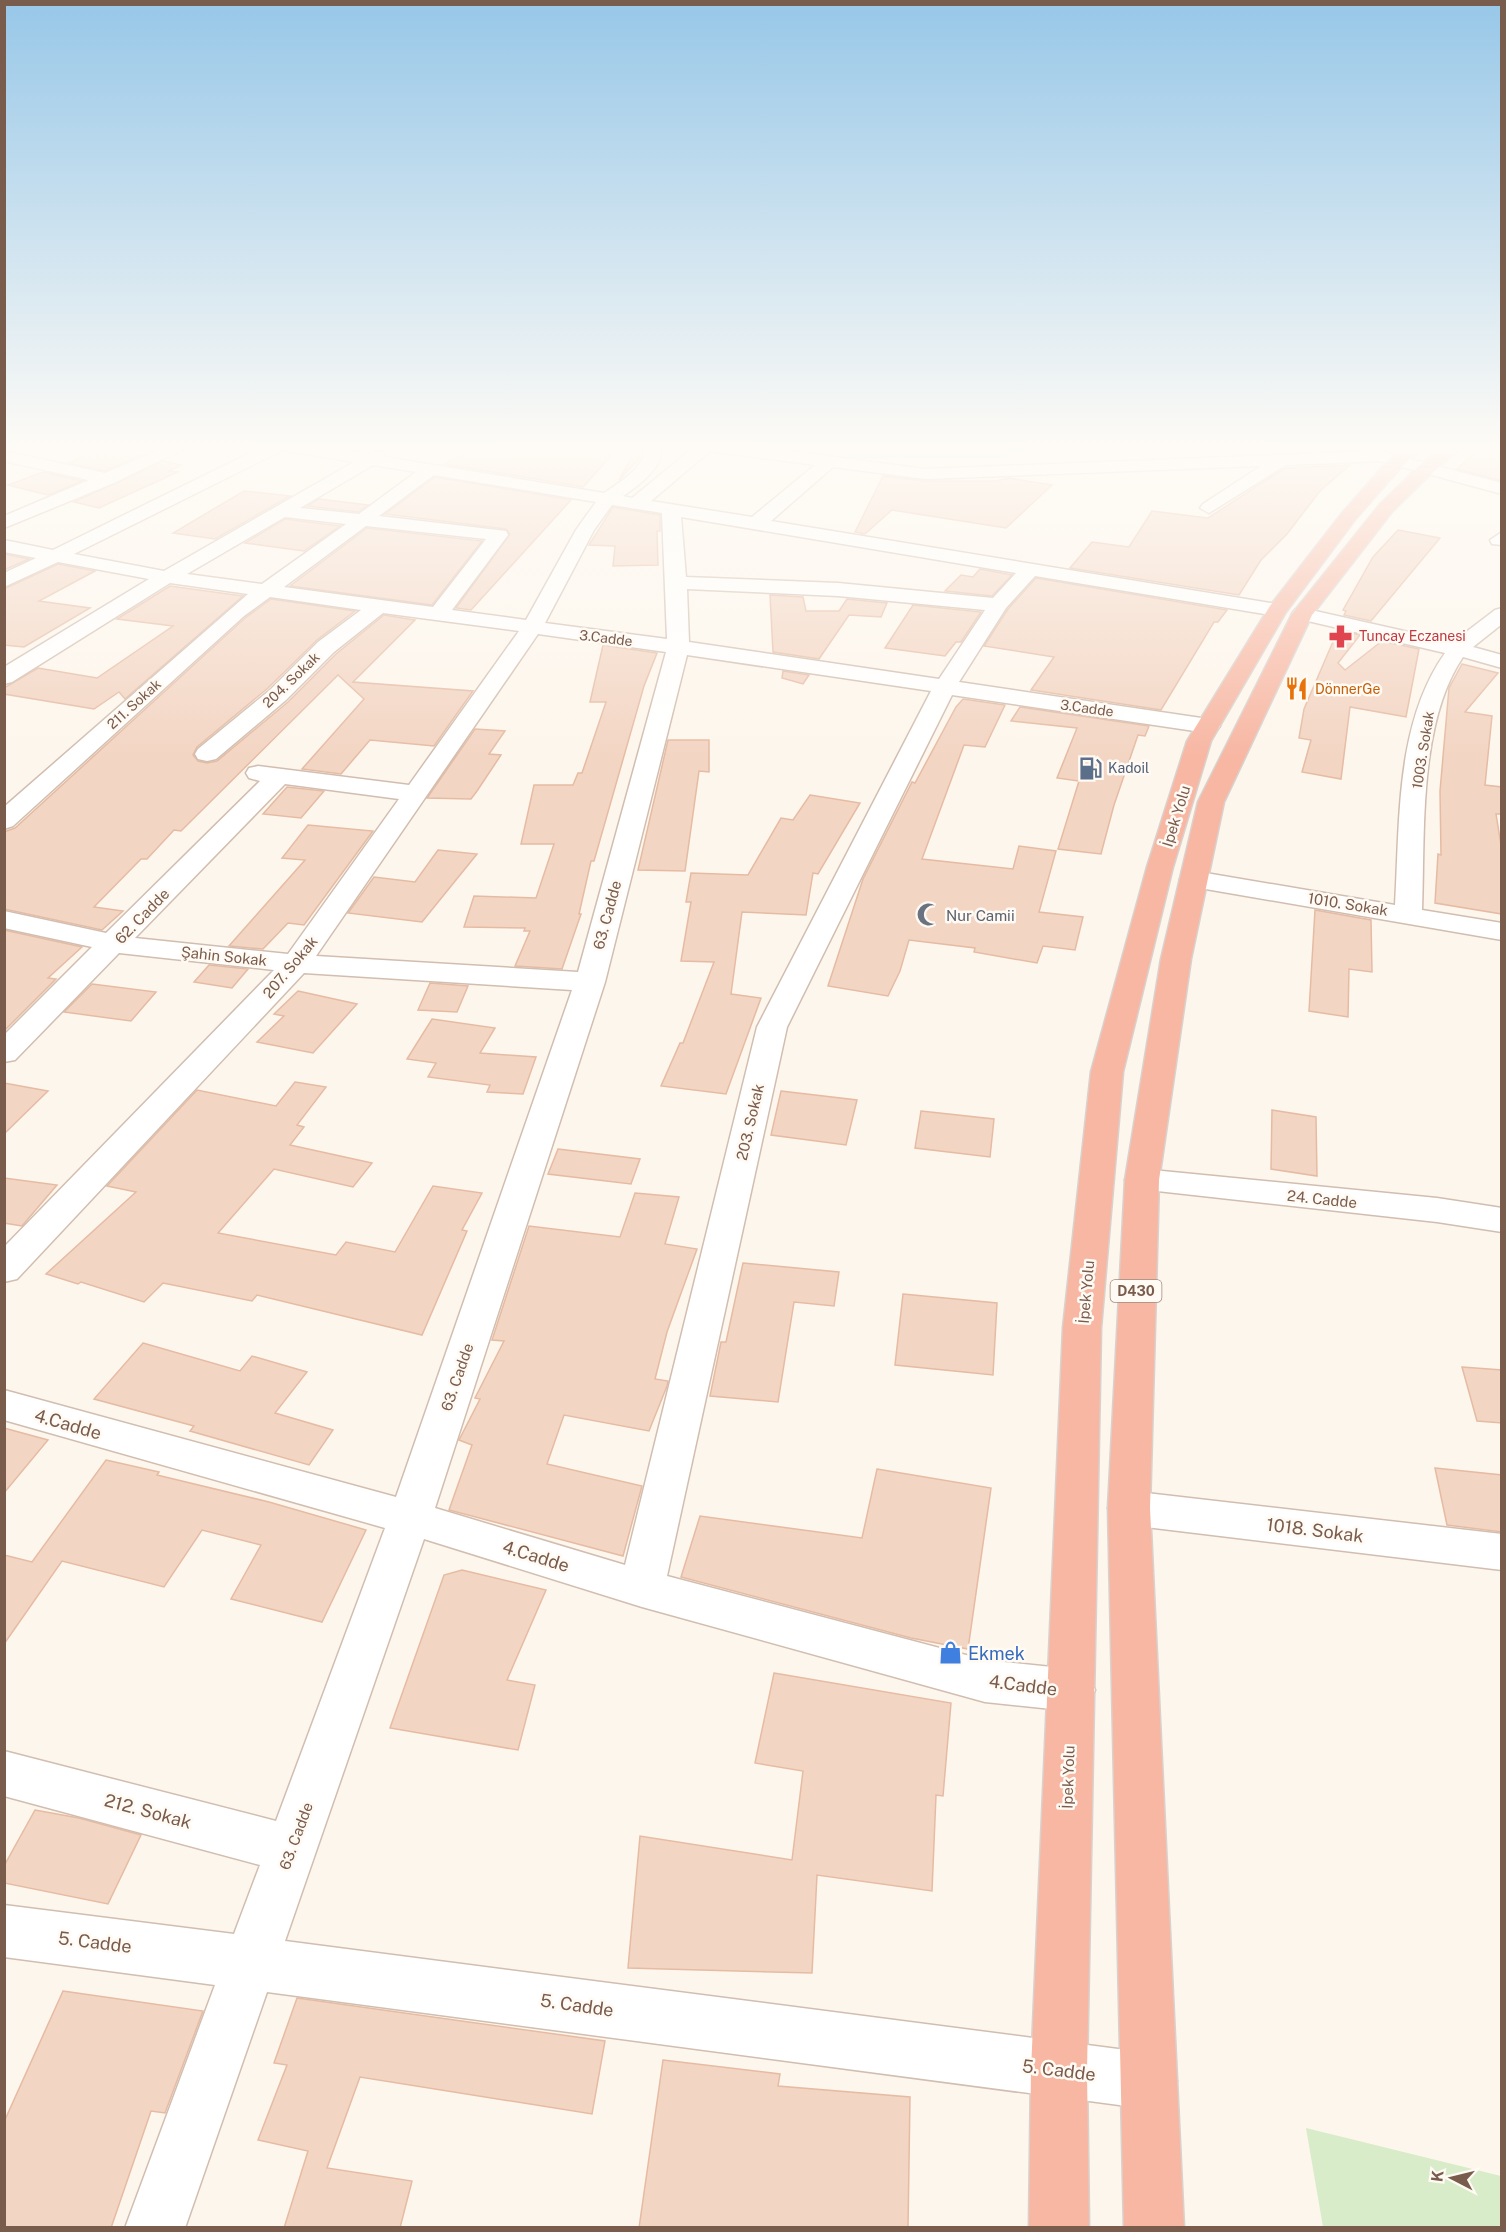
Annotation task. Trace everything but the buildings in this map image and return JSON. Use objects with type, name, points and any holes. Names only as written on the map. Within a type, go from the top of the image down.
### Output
[{"type":"highway","name":"İpek Yolu","points":[[1059,2228],[1059,2071],[1082,1328],[1107,1072],[1160,867],[1200,741],[1208,726],[1290,612],[1329,548]]},
{"type":"highway","name":"D430","points":[[1154,2228],[1129,1508],[1134,1334],[1142,1180],[1176,959],[1211,802],[1290,612]]},
{"type":"street","name":"3.Cadde","points":[[16,548],[167,577],[437,616],[678,647],[1208,726]]},
{"type":"street","points":[[4,581],[74,548]]},
{"type":"street","points":[[4,677],[217,548]]},
{"type":"street","name":"211. Sokak","points":[[4,820],[237,612],[326,548]]},
{"type":"street","points":[[437,616],[490,548]]},
{"type":"street","name":"207. Sokak","points":[[4,1270],[296,964],[532,628],[575,548]]},
{"type":"street","name":"63. Cadde","points":[[155,2228],[410,1518],[590,982],[678,647],[677,583],[667,548]]},
{"type":"street","points":[[910,548],[1290,612],[1458,649],[1502,662]]},
{"type":"street","name":"203. Sokak","points":[[642,1588],[772,1028],[945,687],[998,605],[1031,568]]},
{"type":"street","points":[[677,583],[780,585],[898,592],[998,605]]},
{"type":"street","name":"204. Sokak","points":[[207,754],[278,695],[326,646],[377,607]]},
{"type":"street","name":"1003. Sokak","points":[[1408,914],[1418,764],[1434,688],[1458,649],[1502,614]]},
{"type":"street","name":"62. Cadde","points":[[4,1053],[115,944],[268,775],[417,794]]},
{"type":"street","name":"1010. Sokak","points":[[1194,879],[1502,932]]},
{"type":"street","name":"Şahin Sokak","points":[[4,919],[115,944],[296,964],[590,982]]},
{"type":"street","name":"24. Cadde","points":[[1142,1180],[1437,1210],[1502,1220]]},
{"type":"street","name":"4.Cadde","points":[[4,1405],[410,1518],[642,1588],[985,1681],[1071,1690]]},
{"type":"street","name":"1018. Sokak","points":[[1129,1508],[1502,1552]]},
{"type":"street","name":"212. Sokak","points":[[4,1773],[292,1849]]},
{"type":"street","name":"5. Cadde","points":[[4,1931],[251,1961],[1059,2071],[1149,2081]]},
{"type":"green space","points":[[1306,2128],[1501,2176],[1501,2227],[1323,2227]]},
{"type":"place","name":"Tuncay Eczanesi","points":[[1341,636]]},
{"type":"place","name":"DönnerGe","points":[[1297,689]]},
{"type":"place","name":"Kadoil","points":[[1090,768]]},
{"type":"place","name":"Nur Camii","points":[[928,915]]},
{"type":"place","name":"Ekmek","points":[[950,1653]]}]
